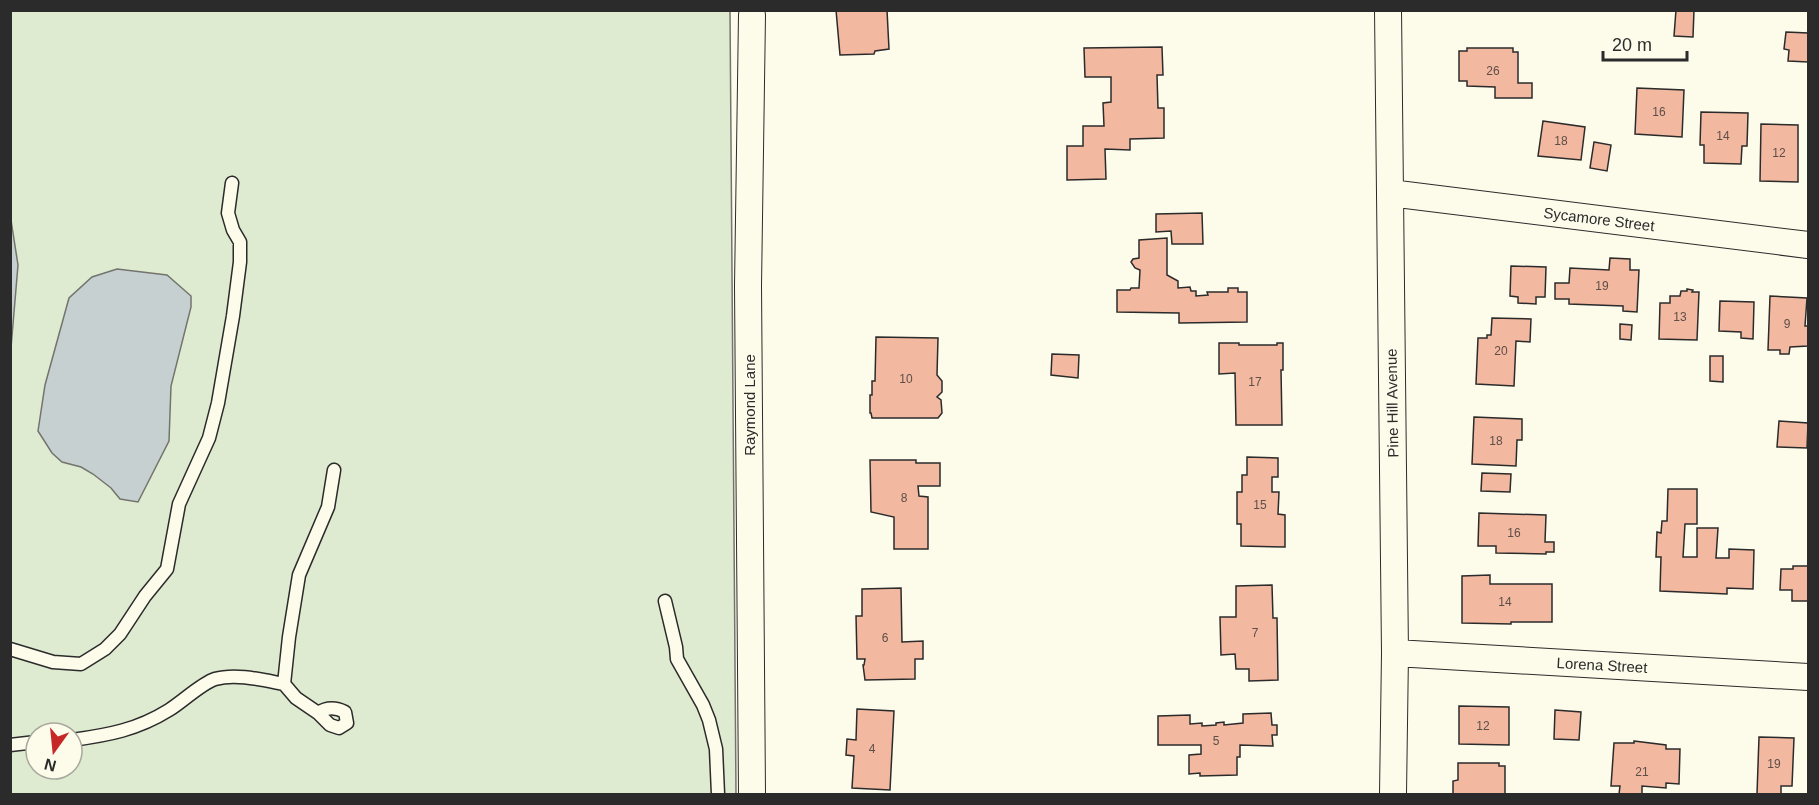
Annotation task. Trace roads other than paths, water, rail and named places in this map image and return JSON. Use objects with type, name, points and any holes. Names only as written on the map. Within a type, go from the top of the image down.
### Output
[{"type":"street","name":"Pine Hill Avenue","points":[[1388,10],[1395,653],[1393,795]]},
{"type":"street","name":"Raymond Lane","points":[[752,15],[748,286],[752,795]]},
{"type":"street","name":"Sycamore Street","points":[[1390,194],[1809,245]]},
{"type":"street","name":"Lorena Street","points":[[1395,653],[1809,677]]},
{"type":"lane","points":[[10,649],[53,662],[81,664],[105,649],[120,634],[167,569],[179,504],[210,438],[233,316],[240,262],[240,242],[233,230],[228,213],[232,183]]},
{"type":"lane","points":[[284,684],[299,575],[328,507],[334,470]]},
{"type":"lane","points":[[664,601],[677,659],[710,720],[716,749],[718,795]]},
{"type":"lane","points":[[84,738],[113,734],[137,726],[167,711],[214,680],[231,677],[284,684],[296,698],[318,713]]}]
